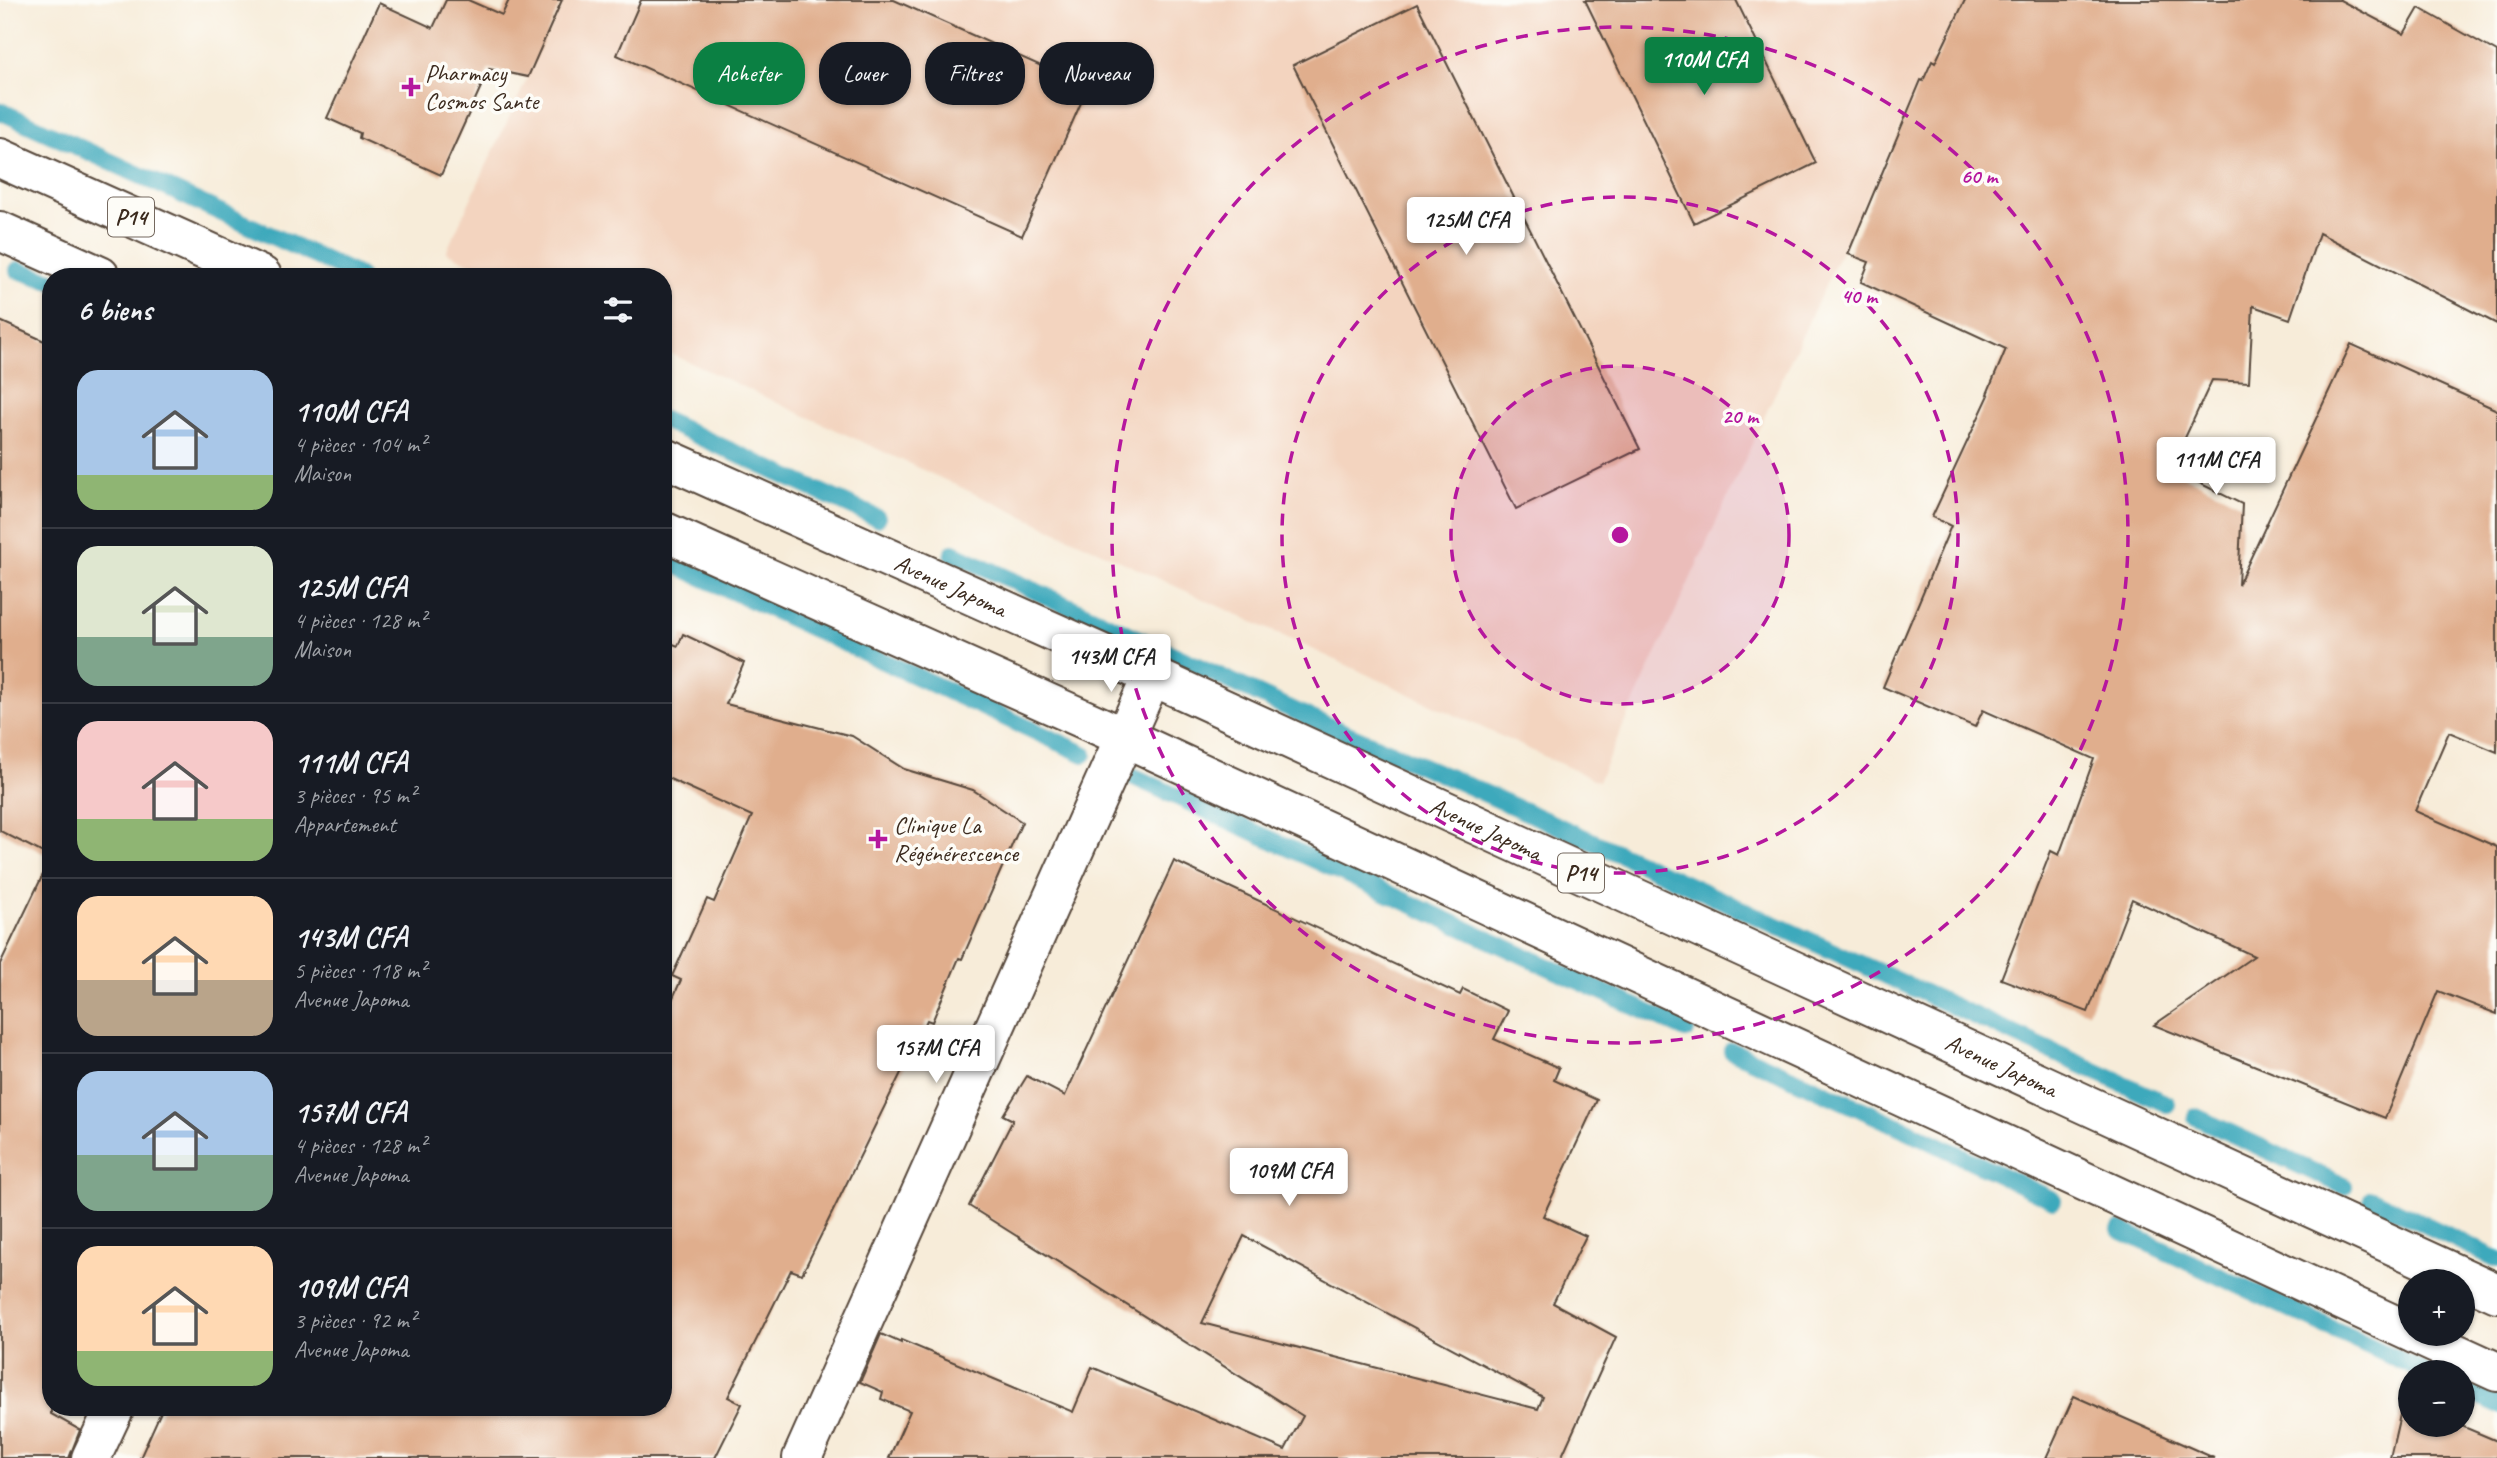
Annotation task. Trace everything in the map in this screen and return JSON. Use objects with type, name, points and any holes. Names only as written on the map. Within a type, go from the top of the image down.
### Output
[{"type":"main road","name":"P14","points":[[0,158],[244,268]]},
{"type":"main road","points":[[2,236],[80,268]]},
{"type":"main road","name":"Avenue Japoma","points":[[672,461],[1152,676],[2497,1293]]},
{"type":"main road","points":[[672,535],[1124,737],[2398,1327]]},
{"type":"main road","points":[[802,1458],[1152,676]]},
{"type":"main road","points":[[2440,1346],[2497,1373]]},
{"type":"main road","points":[[90,1458],[111,1416]]},
{"type":"shaded area","points":[[564,0],[1965,0],[1943,46],[1932,61],[1923,81],[1920,80],[1874,187],[1866,198],[1772,400],[1598,781],[672,354],[672,268],[480,268],[446,252]]},
{"type":"building","name":"Pharmacy Cosmos Sante","points":[[446,0],[468,0],[502,15],[509,0],[562,0],[528,77],[489,69],[441,175],[359,138],[360,133],[327,118],[379,3],[433,28]]},
{"type":"building","points":[[641,0],[894,0],[988,42],[925,42],[925,105],[1025,105],[1025,59],[1039,65],[1039,105],[1080,105],[1022,236],[729,105],[805,105],[805,42],[693,42],[693,89],[617,55]]},
{"type":"building","points":[[1585,0],[1736,0],[1816,163],[1694,223]]},
{"type":"building","points":[[1965,0],[2340,0],[2404,34],[2419,8],[2497,52],[2497,324],[2319,233],[2290,319],[2253,306],[2249,382],[2212,380],[2176,457],[2182,460],[2177,472],[2242,504],[2238,585],[2351,344],[2497,410],[2497,752],[2449,732],[2415,811],[2497,847],[2497,1014],[2438,991],[2385,1118],[2154,1025],[2254,956],[2132,899],[2088,1012],[2001,979],[2051,851],[2059,855],[2094,759],[1983,710],[1975,727],[1883,687],[1951,526],[1932,517],[1989,395],[1987,394],[2006,349],[1861,282],[1869,262],[1848,254],[1921,80],[1923,81],[1932,61],[1935,63]]},
{"type":"building","points":[[1417,4],[1640,449],[1516,509],[1293,65]]},
{"type":"building","points":[[0,321],[42,340],[42,852],[0,831]]},
{"type":"building","points":[[683,634],[744,663],[726,704],[852,736],[904,769],[973,790],[1022,822],[932,1022],[927,1020],[802,1274],[791,1270],[728,1397],[742,1404],[715,1458],[140,1458],[159,1416],[672,1416],[672,1000],[681,980],[672,976],[707,899],[714,902],[752,816],[672,780],[672,644],[678,646]]},
{"type":"building","points":[[1174,861],[1460,995],[1463,989],[1508,1011],[1494,1039],[1559,1068],[1554,1080],[1597,1100],[1543,1216],[1586,1236],[1553,1303],[1616,1337],[1561,1458],[889,1458],[910,1411],[881,1399],[883,1392],[860,1382],[881,1334],[1073,1412],[1092,1367],[1285,1450],[1303,1416],[969,1206],[1013,1120],[1003,1115],[1027,1076],[1065,1096]],"holes":[[[1244,1236],[1543,1397],[1538,1409],[1202,1323]]]},
{"type":"building","points":[[42,877],[42,1416],[55,1416],[80,1430],[69,1458],[0,1458],[0,964]]},
{"type":"building","points":[[2074,1396],[2214,1458],[2046,1458]]},
{"type":"building","points":[[2398,1424],[2398,1437],[2475,1437],[2475,1432],[2497,1441],[2497,1458],[2390,1458]]},
{"type":"waterway","points":[[0,111],[342,268]]},
{"type":"waterway","points":[[18,270],[42,278]]},
{"type":"waterway","points":[[672,424],[877,518]]},
{"type":"waterway","points":[[953,553],[1310,718],[1638,862],[2167,1104]]},
{"type":"waterway","points":[[672,563],[1084,754]]},
{"type":"waterway","points":[[1132,776],[1686,1030]]},
{"type":"waterway","points":[[1732,1051],[2053,1200]]},
{"type":"waterway","points":[[2196,1117],[2344,1186]]},
{"type":"waterway","points":[[2372,1199],[2497,1259]]},
{"type":"waterway","points":[[2120,1230],[2399,1360]]},
{"type":"waterway","points":[[2475,1395],[2497,1405]]},
{"type":"place","name":"Pharmacy Cosmos Sante","points":[[411,87]]},
{"type":"place","name":"Clinique La Régénérescence","points":[[878,839]]}]
